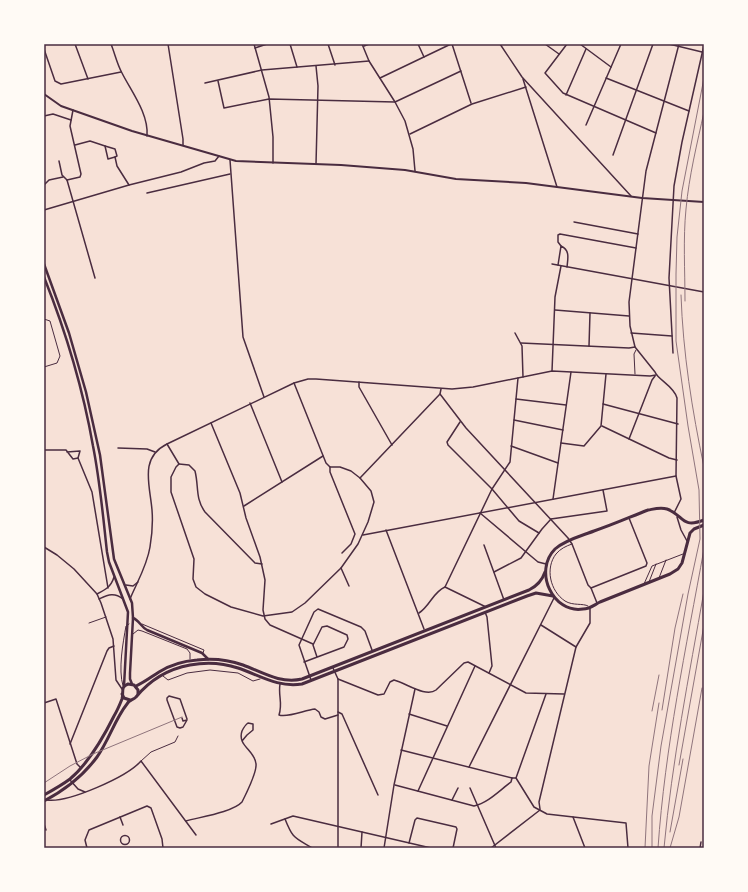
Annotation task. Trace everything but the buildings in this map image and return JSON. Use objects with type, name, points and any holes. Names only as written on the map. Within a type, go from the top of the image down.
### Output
[{"type":"main road","points":[[44,264],[69,332],[86,392],[100,456],[112,551],[130,599],[133,618],[130,679],[138,690],[138,694]]},
{"type":"main road","points":[[44,278],[69,350],[87,416],[99,481],[109,562],[125,600],[129,624],[122,698],[107,728],[91,755],[81,768],[69,779],[44,795]]},
{"type":"main road","points":[[123,687],[128,684],[134,685],[144,683],[164,669],[190,661],[208,659],[237,663],[281,680],[300,680],[535,587],[540,583],[545,572],[549,556],[556,548],[629,517],[656,508],[667,509],[686,522],[694,523],[704,520]]},
{"type":"main road","points":[[45,801],[73,783],[97,757],[130,700],[135,698],[149,683],[162,675],[182,667],[210,663],[232,666],[280,684],[298,685],[312,681],[533,594],[543,594],[554,597],[563,605],[572,609],[590,608],[678,569],[685,553],[690,533],[694,529],[704,525]]},
{"type":"main road","points":[[545,572],[554,597]]},
{"type":"main road","points":[[133,618],[147,630],[202,653],[208,659]]},
{"type":"main road","points":[[122,694],[124,698],[130,700]]},
{"type":"street","points":[[76,44],[88,79]]},
{"type":"street","points":[[112,44],[121,72],[142,109],[147,136]]},
{"type":"street","points":[[168,44],[183,145]]},
{"type":"street","points":[[254,44],[269,99],[273,137],[273,163]]},
{"type":"street","points":[[255,48],[267,44]]},
{"type":"street","points":[[290,44],[297,67]]},
{"type":"street","points":[[328,44],[335,65]]},
{"type":"street","points":[[369,44],[363,45],[369,61],[402,114],[410,134],[415,171]]},
{"type":"street","points":[[418,44],[424,56]]},
{"type":"street","points":[[380,78],[452,44],[472,104]]},
{"type":"street","points":[[500,44],[522,77],[631,196]]},
{"type":"street","points":[[545,44],[559,54]]},
{"type":"street","points":[[567,44],[545,72],[545,74],[560,91],[566,95],[656,133]]},
{"type":"street","points":[[580,44],[611,67]]},
{"type":"street","points":[[586,125],[621,44]]},
{"type":"street","points":[[613,155],[653,44]]},
{"type":"street","points":[[669,44],[679,45],[702,52]]},
{"type":"street","points":[[674,513],[681,499],[676,476],[678,424],[677,395],[656,375],[635,348],[631,333],[629,302],[646,171],[679,45]]},
{"type":"street","points":[[673,353],[669,264],[674,200],[678,163],[688,111],[704,45]]},
{"type":"street","points":[[44,49],[55,81],[58,84],[121,72]]},
{"type":"street","points":[[566,95],[586,49]]},
{"type":"street","points":[[205,83],[262,70],[369,61]]},
{"type":"street","points":[[316,66],[318,100],[316,164]]},
{"type":"street","points":[[218,80],[224,108],[269,99],[395,102],[461,71]]},
{"type":"street","points":[[522,77],[556,187]]},
{"type":"street","points":[[606,78],[688,111]]},
{"type":"street","points":[[410,134],[472,104],[530,85]]},
{"type":"street","points":[[44,94],[58,104],[73,110],[147,136],[183,145],[230,160],[415,171],[456,179],[526,183],[642,198],[704,202]]},
{"type":"street","points":[[67,180],[81,176],[70,126],[73,110]]},
{"type":"street","points":[[44,116],[53,114],[71,120]]},
{"type":"street","points":[[75,145],[90,141],[115,149],[117,166],[129,185]]},
{"type":"street","points":[[105,146],[108,159],[115,157]]},
{"type":"street","points":[[44,210],[129,185],[181,172],[204,163],[215,161],[219,156]]},
{"type":"street","points":[[230,160],[243,337],[264,397]]},
{"type":"street","points":[[59,161],[63,177],[67,180],[95,278]]},
{"type":"street","points":[[147,193],[230,174]]},
{"type":"street","points":[[44,185],[49,180],[63,177]]},
{"type":"street","points":[[574,222],[638,234]]},
{"type":"street","points":[[567,267],[568,251],[558,242],[558,234],[636,248]]},
{"type":"street","points":[[552,372],[554,310],[561,246]]},
{"type":"street","points":[[552,264],[704,292]]},
{"type":"street","points":[[554,310],[629,316]]},
{"type":"street","points":[[589,346],[590,313]]},
{"type":"street","points":[[515,333],[521,342],[523,377]]},
{"type":"street","points":[[631,333],[672,336]]},
{"type":"street","points":[[521,342],[635,348]]},
{"type":"street","points":[[130,599],[139,581],[150,547],[153,519],[148,471],[150,459],[155,452],[160,447],[294,383],[308,379],[441,389],[473,387],[552,372],[635,376],[656,375]]},
{"type":"street","points":[[553,499],[571,372]]},
{"type":"street","points":[[561,443],[584,446],[601,426],[606,374]]},
{"type":"street","points":[[629,439],[652,380],[656,375]]},
{"type":"street","points":[[419,613],[424,610],[438,590],[445,587],[492,489],[510,462],[518,378]]},
{"type":"street","points":[[359,382],[359,387],[392,445]]},
{"type":"street","points":[[179,464],[171,477],[171,492],[194,559],[193,579],[196,587],[204,594],[227,606],[264,616],[288,613],[296,610],[341,568],[363,535],[374,502],[371,491],[360,478],[347,469],[330,467],[326,463],[294,383]]},
{"type":"street","points":[[360,478],[440,394],[441,389]]},
{"type":"street","points":[[440,394],[461,422],[571,542],[597,604]]},
{"type":"street","points":[[516,399],[566,405]]},
{"type":"street","points":[[250,403],[282,482]]},
{"type":"street","points":[[603,404],[678,424]]},
{"type":"street","points":[[514,420],[563,430]]},
{"type":"street","points":[[211,422],[244,506],[246,518],[262,564],[265,580],[264,616],[270,625],[313,644]]},
{"type":"street","points":[[461,422],[447,443],[492,489],[523,524],[539,533]]},
{"type":"street","points":[[601,426],[669,458],[677,460]]},
{"type":"street","points":[[167,444],[179,464]]},
{"type":"street","points":[[511,446],[558,463]]},
{"type":"street","points":[[118,448],[147,449],[155,452]]},
{"type":"street","points":[[44,450],[63,449],[73,458],[78,458]]},
{"type":"street","points":[[68,452],[80,451],[78,458],[92,492],[108,588]]},
{"type":"street","points":[[244,506],[323,456]]},
{"type":"street","points":[[179,464],[189,465],[195,471],[198,496],[201,506],[205,512],[255,563],[262,564]]},
{"type":"street","points":[[330,467],[330,472],[355,534],[351,544],[342,553]]},
{"type":"street","points":[[363,535],[676,476]]},
{"type":"street","points":[[494,572],[521,558],[551,519],[607,511],[602,490]]},
{"type":"street","points":[[480,513],[538,562],[546,564]]},
{"type":"street","points":[[678,516],[677,519],[688,543]]},
{"type":"street","points":[[591,588],[646,566],[647,563],[629,517]]},
{"type":"street","points":[[386,530],[425,631]]},
{"type":"street","points":[[484,545],[504,600]]},
{"type":"street","points":[[44,547],[70,565],[97,594],[106,617],[114,646],[116,680],[123,687]]},
{"type":"street","points":[[341,568],[349,586]]},
{"type":"street","points":[[97,594],[108,588],[113,582],[115,575]]},
{"type":"street","points":[[124,584],[129,587],[133,586],[139,581]]},
{"type":"street","points":[[445,587],[486,607]]},
{"type":"street","points":[[99,599],[115,594],[125,600]]},
{"type":"street","points":[[469,767],[554,597]]},
{"type":"street","points":[[540,810],[539,802],[564,694],[576,647],[590,623],[590,608]]},
{"type":"street","points":[[312,681],[298,648],[314,612],[320,609],[361,627],[365,631],[373,652]]},
{"type":"street","points":[[485,612],[492,666],[489,673]]},
{"type":"street","points":[[540,625],[576,647]]},
{"type":"street","points":[[304,662],[344,647],[346,645],[347,635],[324,626],[313,644],[317,657]]},
{"type":"street","points":[[70,744],[107,651],[114,646]]},
{"type":"street","points":[[338,679],[378,695],[384,694],[390,682],[394,680],[431,693],[464,663],[470,662],[526,693],[564,694]]},
{"type":"street","points":[[418,791],[475,666]]},
{"type":"street","points":[[333,668],[338,679],[338,848]]},
{"type":"street","points":[[280,684],[279,695],[281,706],[279,715],[282,716],[315,709],[319,712],[321,717],[325,719],[338,715]]},
{"type":"street","points":[[384,848],[394,785],[415,688]]},
{"type":"street","points":[[516,778],[546,694]]},
{"type":"street","points":[[169,696],[179,698],[185,710],[187,719],[182,727],[177,727],[167,700],[169,696]]},
{"type":"street","points":[[44,703],[56,699],[77,764],[81,768]]},
{"type":"street","points":[[338,712],[342,714],[378,795]]},
{"type":"street","points":[[409,714],[447,726]]},
{"type":"street","points":[[182,718],[183,721],[187,719]]},
{"type":"street","points":[[186,821],[230,809],[242,802],[256,766],[254,758],[242,741],[241,737],[244,727],[248,724],[253,724],[253,730],[242,741]]},
{"type":"street","points":[[401,750],[516,778]]},
{"type":"street","points":[[45,801],[60,800],[85,792],[124,774],[141,761],[196,835]]},
{"type":"street","points":[[394,785],[471,806],[477,805],[505,786],[512,781],[512,778]]},
{"type":"street","points":[[516,778],[534,807],[547,814],[626,823],[628,848]]},
{"type":"street","points":[[69,779],[78,789],[85,792]]},
{"type":"street","points":[[452,800],[458,788]]},
{"type":"street","points":[[470,788],[496,848]]},
{"type":"street","points":[[86,848],[85,840],[89,830],[120,818],[144,806],[149,806],[162,839],[163,848]]},
{"type":"street","points":[[491,848],[540,810]]},
{"type":"street","points":[[271,824],[293,816],[431,848]]},
{"type":"street","points":[[573,817],[585,848]]},
{"type":"street","points":[[120,818],[123,825]]},
{"type":"street","points":[[285,818],[291,834],[312,848]]},
{"type":"street","points":[[409,843],[415,820],[417,818],[458,829],[453,848]]},
{"type":"street","points":[[44,824],[46,830]]},
{"type":"street","points":[[125,831],[125,835],[129,840],[126,845]]},
{"type":"street","points":[[361,848],[362,832]]},
{"type":"street","points":[[125,835],[122,836],[120,840],[126,845],[127,848]]},
{"type":"street","points":[[700,848],[701,842]]},
{"type":"lane","points":[[44,319],[50,321],[60,356],[57,363],[44,367]]},
{"type":"lane","points":[[635,348],[635,376]]},
{"type":"lane","points":[[571,542],[561,549],[554,557],[550,567],[550,578],[556,593],[563,600],[575,605],[586,604],[590,608]]},
{"type":"lane","points":[[644,584],[652,566],[685,553]]},
{"type":"lane","points":[[659,578],[666,560]]},
{"type":"lane","points":[[649,582],[656,564]]},
{"type":"lane","points":[[88,623],[106,617]]},
{"type":"lane","points":[[139,623],[204,650],[202,653]]},
{"type":"lane","points":[[132,636],[136,631],[142,631],[187,649],[190,653],[190,661]]},
{"type":"lane","points":[[162,675],[168,680],[180,675],[210,670],[238,673],[252,681],[262,677]]},
{"type":"lane","points":[[141,761],[151,752],[175,742],[178,736]]},
{"type":"railway","points":[[652,848],[652,816],[661,746],[688,594],[700,539],[699,490],[676,341],[676,274],[677,237],[682,191],[704,78]]},
{"type":"railway","points":[[685,301],[684,243],[687,197],[704,112]]},
{"type":"railway","points":[[681,295],[689,381],[704,467]]},
{"type":"railway","points":[[658,848],[661,810],[671,735],[683,660],[704,549]]},
{"type":"railway","points":[[664,848],[676,751],[704,591]]},
{"type":"railway","points":[[662,710],[675,628],[683,594]]},
{"type":"railway","points":[[679,765],[704,625]]},
{"type":"railway","points":[[652,711],[659,675]]},
{"type":"railway","points":[[670,848],[679,817],[702,688]]},
{"type":"railway","points":[[645,848],[649,766],[659,703]]},
{"type":"railway","points":[[44,783],[70,766],[93,754],[182,717]]},
{"type":"railway","points":[[670,832],[683,759]]}]
